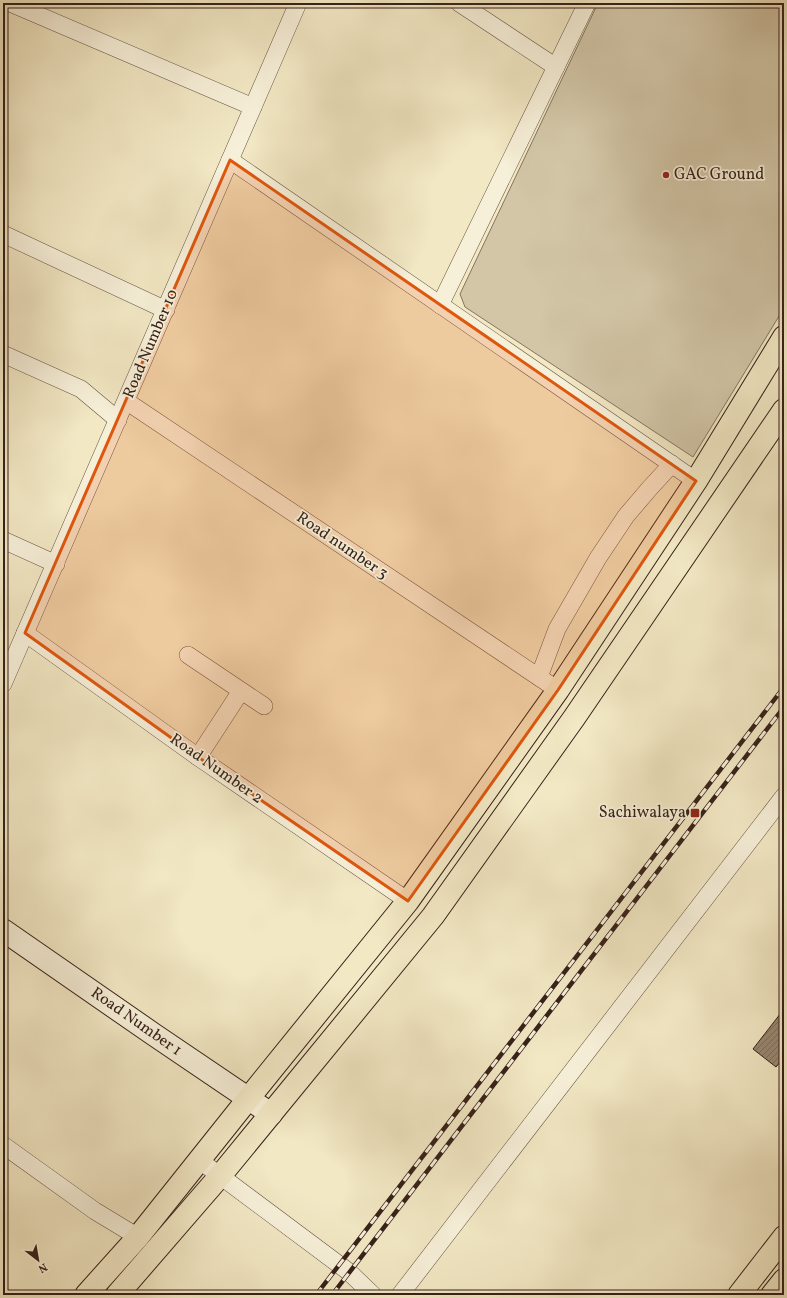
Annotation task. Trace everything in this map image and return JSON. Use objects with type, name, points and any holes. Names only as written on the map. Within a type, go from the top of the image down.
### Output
[{"type":"main road","points":[[86,1295],[138,1237],[408,901],[558,690],[696,481],[784,337]]},
{"type":"main road","points":[[117,1295],[220,1176],[433,916],[574,718],[784,410]]},
{"type":"main road","points":[[739,1295],[784,1237]]},
{"type":"main road","points":[[772,1295],[784,1280]]},
{"type":"street","points":[[10,3],[253,107]]},
{"type":"street","name":"Road Number 10","points":[[3,684],[298,3]]},
{"type":"street","points":[[459,3],[556,67]]},
{"type":"street","points":[[440,305],[587,3]]},
{"type":"street","points":[[230,160],[696,481]]},
{"type":"street","points":[[3,234],[166,310]]},
{"type":"street","points":[[3,354],[80,389],[118,420]]},
{"type":"street","name":"Road number 3","points":[[126,401],[558,690]]},
{"type":"street","points":[[539,677],[557,628],[605,547],[626,516],[648,489],[672,464]]},
{"type":"street","points":[[3,540],[56,564]]},
{"type":"street","name":"Road Number 2","points":[[25,633],[198,757],[408,901]]},
{"type":"street","points":[[188,655],[264,706]]},
{"type":"street","points":[[198,757],[241,691]]},
{"type":"street","points":[[400,1295],[784,796]]},
{"type":"street","name":"Road Number 1","points":[[3,930],[270,1114]]},
{"type":"street","points":[[3,1145],[95,1211],[138,1237]]},
{"type":"street","points":[[200,1160],[349,1272],[373,1295]]},
{"type":"highlighted area","points":[[230,160],[696,481],[558,690],[408,901],[198,757],[25,633]]},
{"type":"shaded area","name":"GAC Ground","points":[[598,3],[784,3],[784,308],[693,457],[465,307],[460,294]]},
{"type":"building","points":[[784,1009],[784,1057],[776,1067],[753,1049]]},
{"type":"railway","points":[[316,1295],[784,687]]},
{"type":"railway","points":[[332,1295],[784,707]]},
{"type":"place","name":"GAC Ground","points":[[666,175]]},
{"type":"place","name":"Sachiwalaya","points":[[695,813]]}]
